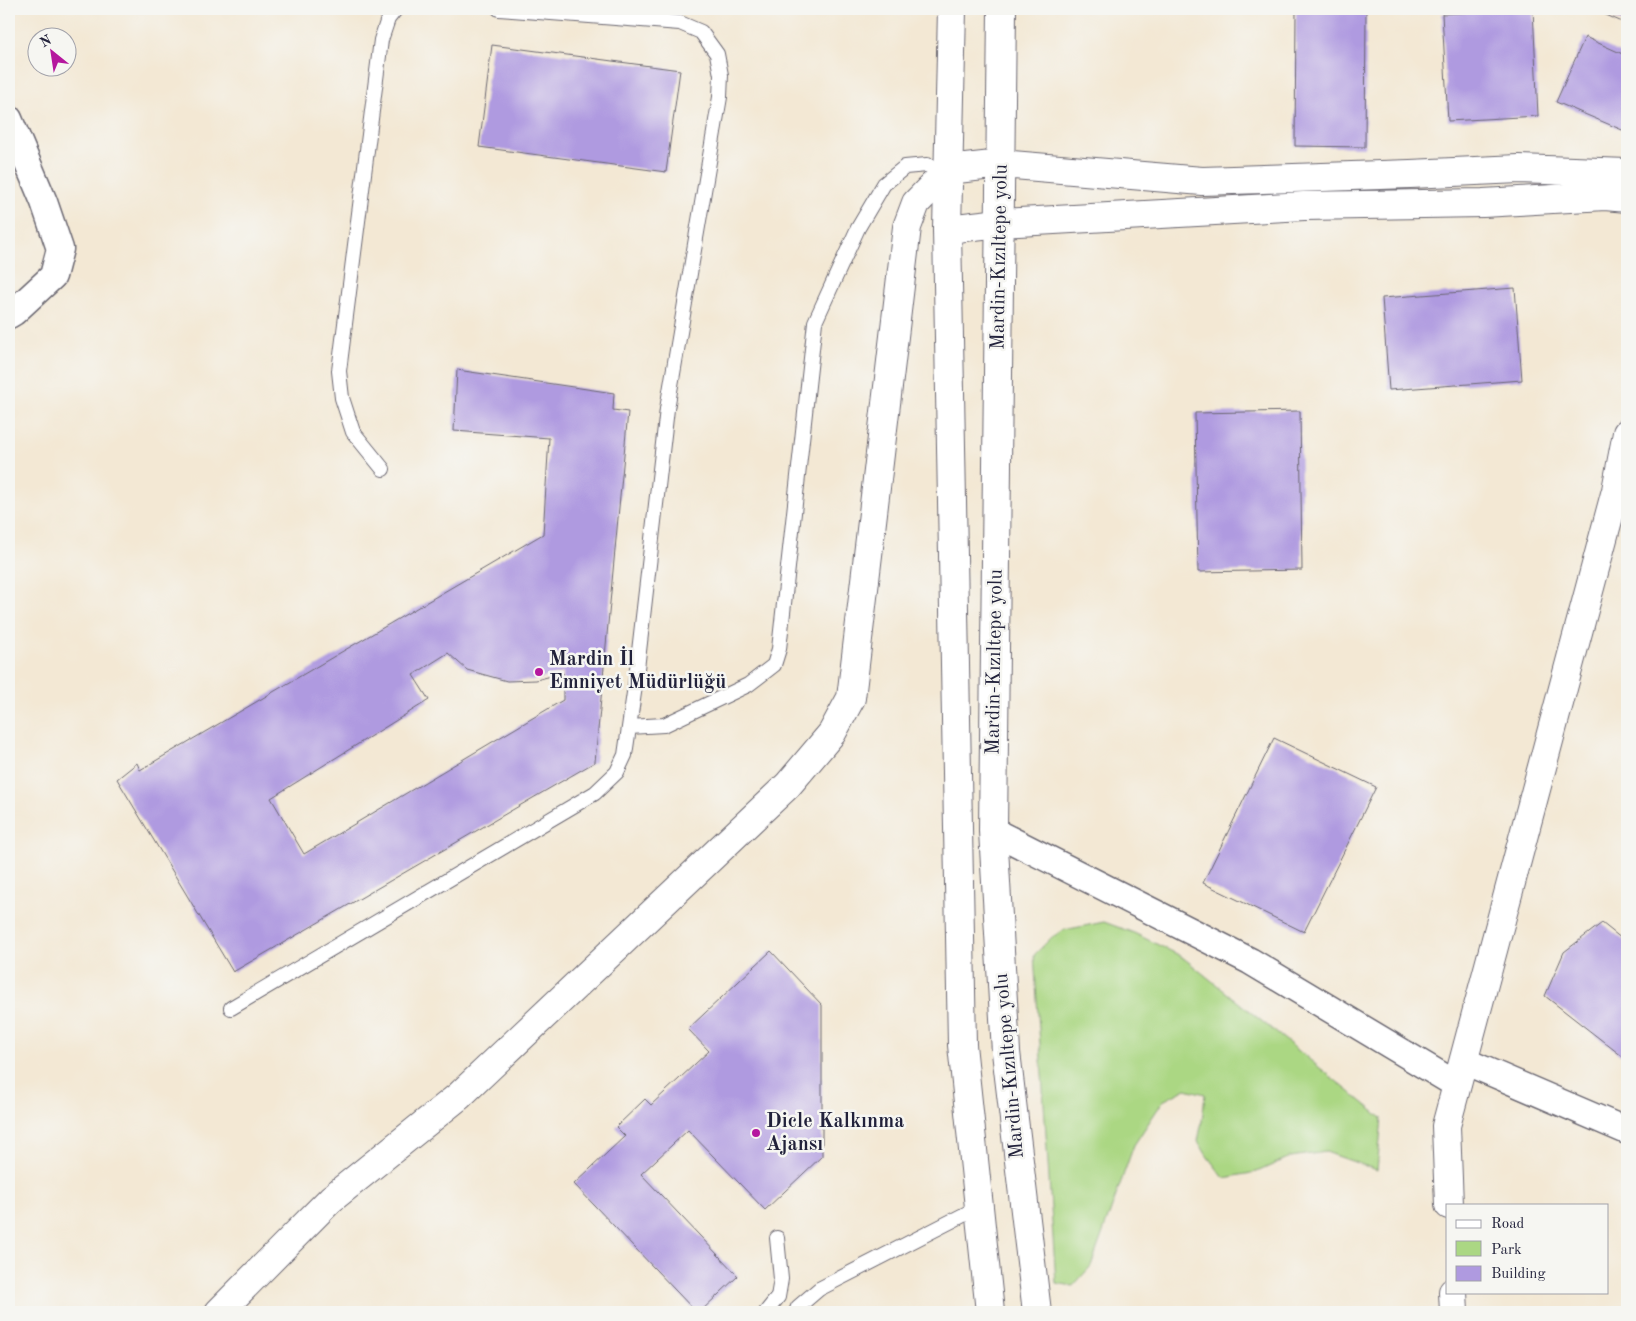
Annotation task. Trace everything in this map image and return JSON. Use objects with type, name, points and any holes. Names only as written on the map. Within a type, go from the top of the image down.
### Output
[{"type":"main road","name":"Mardin-Kızıltepe yolu","points":[[952,9],[947,229],[962,1045],[990,1312]]},
{"type":"main road","name":"Mardin-Kızıltepe yolu","points":[[1002,9],[993,831],[1006,1052],[1037,1312]]},
{"type":"main road","points":[[219,1312],[331,1199],[459,1096],[788,785],[832,733],[851,698],[908,227],[916,203],[948,170],[1001,164],[1202,180],[1519,169],[1627,173]]},
{"type":"main road","points":[[947,229],[1000,223],[1304,206],[1483,203],[1605,196],[1627,198]]},
{"type":"main road","points":[[1449,1204],[1446,1126],[1616,490],[1627,433]]},
{"type":"main road","points":[[1453,1294],[1454,1312]]},
{"type":"street","points":[[9,119],[44,202],[60,249],[53,276],[9,315]]},
{"type":"street","points":[[993,831],[1250,961],[1460,1073],[1627,1131]]},
{"type":"lane","points":[[383,469],[353,432],[342,398],[339,371],[381,40],[388,19],[396,9]]},
{"type":"lane","points":[[231,1008],[594,792],[617,772],[625,756],[667,409],[720,98],[721,76],[716,54],[701,32],[680,23],[499,9]]},
{"type":"lane","points":[[629,727],[664,725],[748,684],[774,666],[779,648],[814,322],[858,228],[884,184],[905,167],[927,166],[948,170]]},
{"type":"lane","points":[[796,1312],[798,1307],[819,1289],[979,1207]]},
{"type":"lane","points":[[766,1312],[778,1297],[781,1279],[777,1238]]},
{"type":"green space","points":[[1104,922],[1134,933],[1181,956],[1382,1118],[1377,1170],[1326,1152],[1290,1157],[1257,1172],[1224,1178],[1198,1141],[1205,1094],[1186,1089],[1163,1101],[1134,1145],[1091,1266],[1073,1286],[1056,1283],[1034,955],[1052,937],[1064,930]]},
{"type":"building","points":[[1296,9],[1366,9],[1365,147],[1295,146]]},
{"type":"building","points":[[1533,9],[1538,116],[1448,121],[1442,14]]},
{"type":"building","points":[[1601,9],[1627,9],[1627,24],[1599,12]]},
{"type":"building","points":[[1585,37],[1627,56],[1627,132],[1556,102]]},
{"type":"building","points":[[492,45],[680,70],[666,172],[479,147]]},
{"type":"building","points":[[1515,288],[1522,380],[1389,390],[1382,298]]},
{"type":"building","name":"Mardin İl Emniyet Müdürlüğü","points":[[457,370],[614,393],[613,410],[628,412],[595,762],[233,972],[117,779],[137,763],[140,770],[543,534],[549,438],[454,431]],"holes":[[[448,653],[467,670],[507,681],[536,680],[563,673],[563,700],[304,854],[271,798],[429,700],[413,675]]]},
{"type":"building","points":[[1300,411],[1302,570],[1198,572],[1195,413]]},
{"type":"building","points":[[1274,738],[1376,787],[1304,932],[1203,883]]},
{"type":"building","points":[[1602,923],[1627,943],[1627,1060],[1545,996],[1564,952]]},
{"type":"building","name":"Dicle Kalkınma Ajansı","points":[[771,951],[822,1005],[822,1156],[765,1210],[688,1130],[641,1174],[738,1276],[700,1312],[696,1312],[574,1184],[625,1136],[616,1127],[645,1099],[651,1105],[709,1051],[688,1029]]},
{"type":"place","name":"Mardin İl Emniyet Müdürlüğü","points":[[539,672]]},
{"type":"place","name":"Dicle Kalkınma Ajansı","points":[[756,1133]]}]
